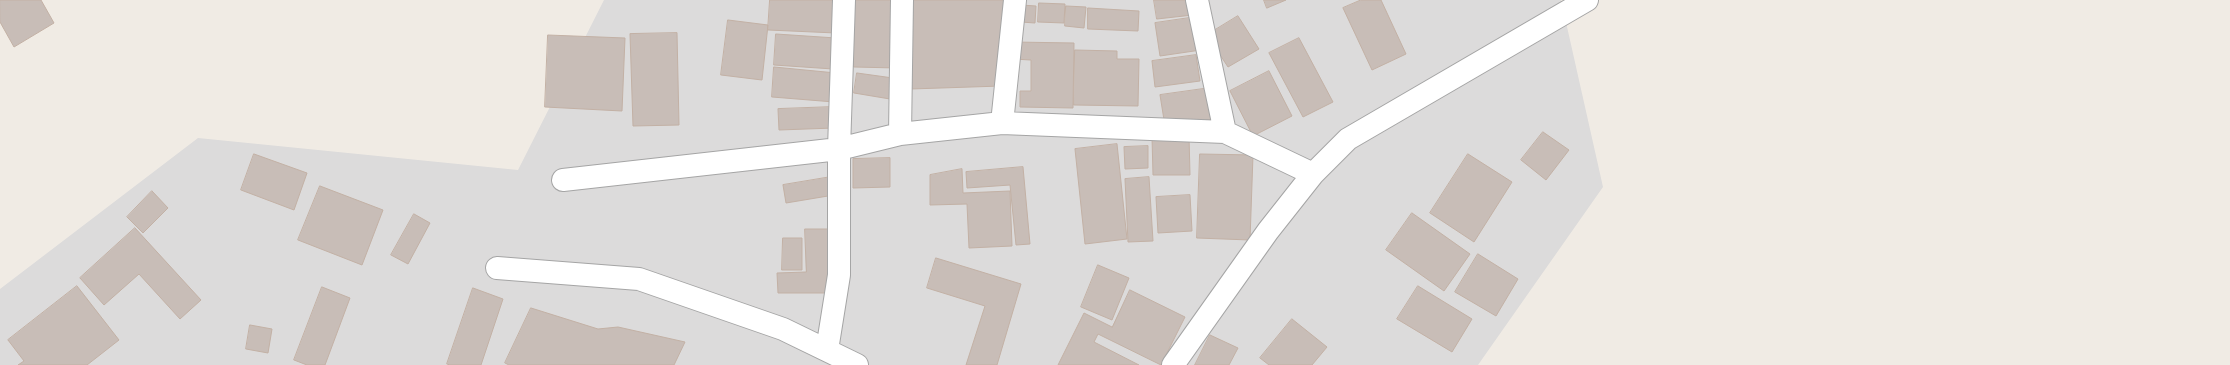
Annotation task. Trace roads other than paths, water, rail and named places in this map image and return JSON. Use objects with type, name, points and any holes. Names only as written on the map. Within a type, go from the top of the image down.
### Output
[{"type":"street","points":[[827,350],[839,275],[839,149],[844,0]]},
{"type":"street","points":[[900,134],[902,0]]},
{"type":"street","points":[[1002,123],[1015,0]]},
{"type":"street","points":[[1197,0],[1225,132]]},
{"type":"street","points":[[1173,365],[1268,231],[1313,174],[1348,139],[1587,0]]},
{"type":"street","points":[[563,180],[839,149],[900,134],[1002,123],[1225,132],[1313,174]]},
{"type":"street","points":[[497,268],[639,279],[783,328],[857,365]]}]
